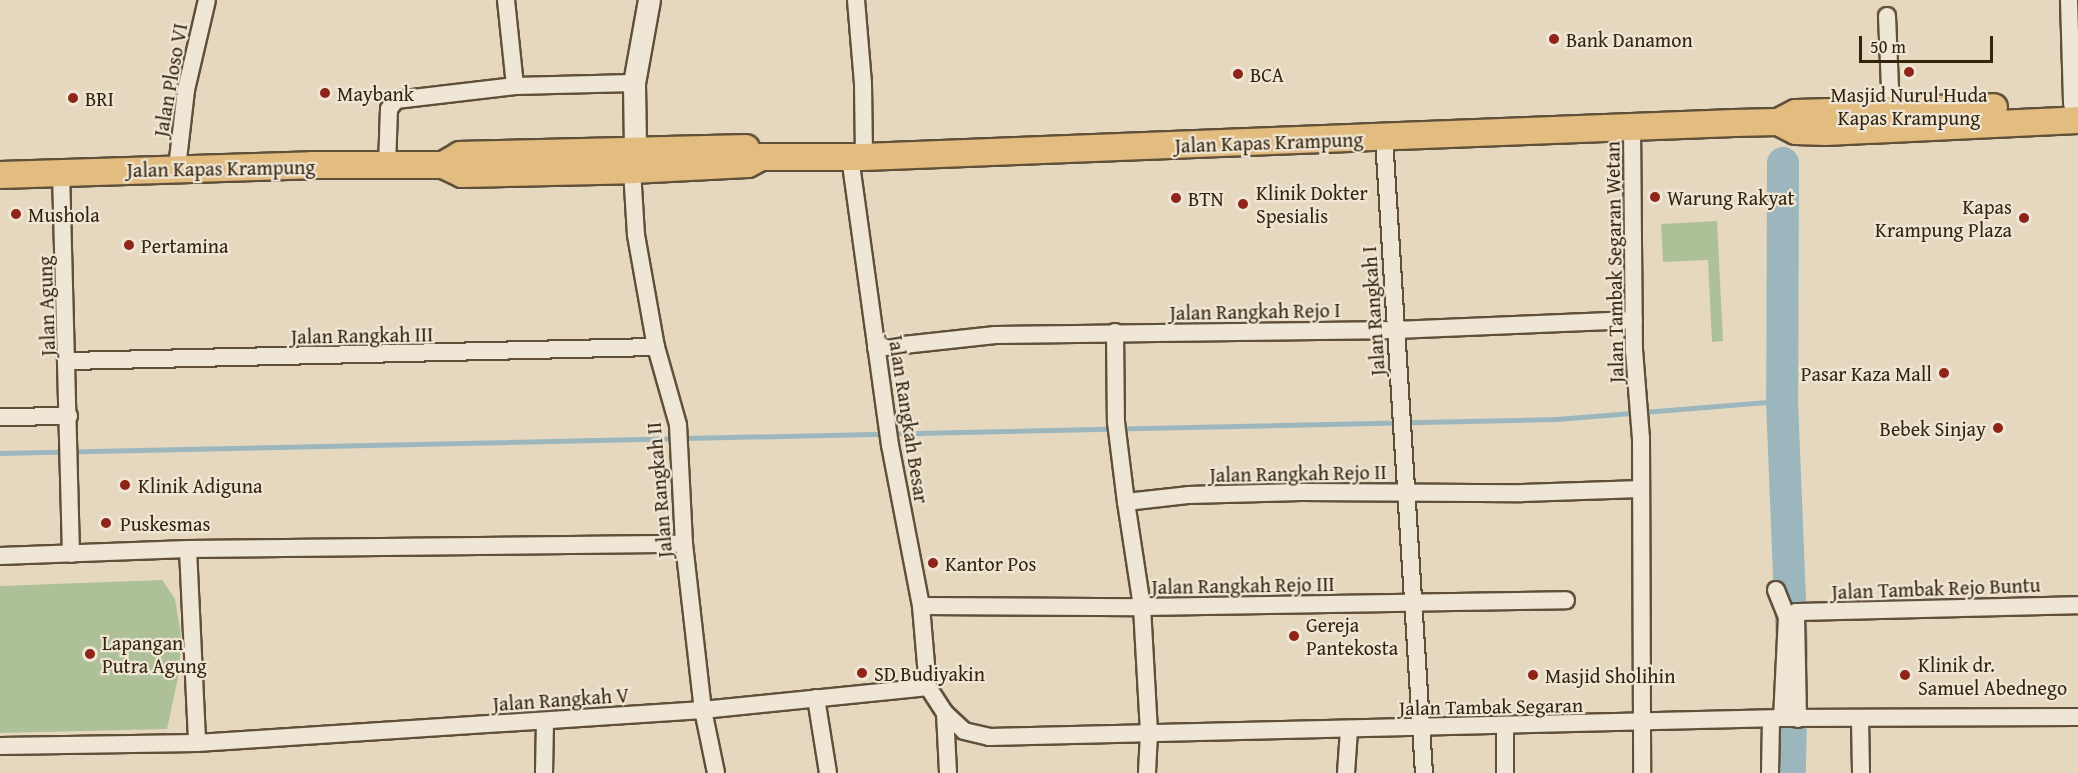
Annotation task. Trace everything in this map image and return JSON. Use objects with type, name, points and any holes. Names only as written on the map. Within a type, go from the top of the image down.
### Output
[{"type":"main road","name":"Jalan Kapas Krampung","points":[[0,175],[177,168],[443,165],[460,155],[633,159],[749,148],[760,157],[857,157],[1778,122],[1796,112],[2076,110]]},
{"type":"main road","name":"Jalan Kapas Krampung","points":[[1778,122],[1796,131],[1826,132],[2076,110]]},
{"type":"street","name":"Jalan Ploso VI","points":[[177,168],[186,90],[207,0]]},
{"type":"street","points":[[506,0],[515,86]]},
{"type":"street","points":[[633,159],[634,83],[649,0]]},
{"type":"street","name":"Jalan Rangkah Besar","points":[[856,0],[863,84],[857,157],[876,348],[890,445],[921,606],[927,687]]},
{"type":"street","points":[[2069,0],[2076,110]]},
{"type":"street","points":[[1887,16],[1891,110]]},
{"type":"street","points":[[387,166],[389,109],[393,102],[515,86],[634,83]]},
{"type":"street","name":"Jalan Tambak Segaran Wetan","points":[[1632,128],[1634,320],[1641,438],[1641,489]]},
{"type":"street","name":"Jalan Rangkah I","points":[[1384,138],[1406,492]]},
{"type":"street","name":"Jalan Rangkah II","points":[[633,159],[636,235],[656,347],[678,425],[684,544],[703,710],[716,773]]},
{"type":"street","name":"Jalan Agung","points":[[61,172],[69,361],[71,554]]},
{"type":"street","name":"Jalan Rangkah Rejo I","points":[[876,348],[995,335],[1395,330],[1634,320]]},
{"type":"street","points":[[1114,332],[1117,430],[1142,607],[1149,733],[1147,773]]},
{"type":"street","name":"Jalan Rangkah III","points":[[69,361],[656,347]]},
{"type":"street","points":[[0,417],[69,416]]},
{"type":"street","points":[[1641,489],[1642,773]]},
{"type":"street","name":"Jalan Rangkah Rejo II","points":[[1126,502],[1188,495],[1641,489]]},
{"type":"street","points":[[1406,492],[1424,773]]},
{"type":"street","points":[[0,556],[188,549],[684,544]]},
{"type":"street","points":[[188,549],[197,743]]},
{"type":"street","points":[[1770,773],[1783,719],[1787,617],[1776,590]]},
{"type":"street","name":"Jalan Rangkah Rejo III","points":[[921,606],[1142,607],[1566,600]]},
{"type":"street","name":"Jalan Tambak Rejo Buntu","points":[[1783,719],[1796,658],[1796,612],[2078,605]]},
{"type":"street","name":"Jalan Tambak Segaran","points":[[927,687],[945,713],[964,730],[989,737],[1783,719],[2078,717]]},
{"type":"street","name":"Jalan Rangkah V","points":[[0,746],[197,743],[545,721],[703,710],[927,687]]},
{"type":"street","points":[[816,698],[828,773]]},
{"type":"street","points":[[945,713],[948,773]]},
{"type":"street","points":[[1860,719],[1861,773]]},
{"type":"street","points":[[544,773],[545,721]]},
{"type":"street","points":[[1505,727],[1505,773]]},
{"type":"street","points":[[1346,773],[1349,730]]},
{"type":"green space","points":[[1717,221],[1723,341],[1712,342],[1708,260],[1663,262],[1661,224]]},
{"type":"green space","name":"Lapangan Putra Agung","points":[[162,580],[175,599],[181,634],[179,673],[167,729],[0,733],[0,586]]},
{"type":"waterway","points":[[1783,163],[1782,401],[1792,653],[1790,773]]},
{"type":"waterway","points":[[0,453],[1557,419],[1782,401]]},
{"type":"place","name":"Bank Danamon","points":[[1554,39]]},
{"type":"place","name":"Masjid Nurul Huda Kapas Krampung","points":[[1909,72]]},
{"type":"place","name":"BCA","points":[[1238,74]]},
{"type":"place","name":"Maybank","points":[[325,93]]},
{"type":"place","name":"BRI","points":[[73,98]]},
{"type":"place","name":"Warung Rakyat","points":[[1655,197]]},
{"type":"place","name":"BTN","points":[[1176,198]]},
{"type":"place","name":"Klinik Dokter Spesialis","points":[[1243,204]]},
{"type":"place","name":"Mushola","points":[[16,214]]},
{"type":"place","name":"Kapas Krampung Plaza","points":[[2024,218]]},
{"type":"place","name":"Pertamina","points":[[129,245]]},
{"type":"place","name":"Pasar Kaza Mall","points":[[1944,373]]},
{"type":"place","name":"Bebek Sinjay","points":[[1998,428]]},
{"type":"place","name":"Klinik Adiguna","points":[[125,485]]},
{"type":"place","name":"Puskesmas","points":[[106,523]]},
{"type":"place","name":"Kantor Pos","points":[[933,563]]},
{"type":"place","name":"Gereja Pantekosta","points":[[1294,636]]},
{"type":"place","name":"Lapangan Putra Agung","points":[[90,654]]},
{"type":"place","name":"SD Budiyakin","points":[[862,673]]},
{"type":"place","name":"Masjid Sholihin","points":[[1533,675]]},
{"type":"place","name":"Klinik dr. Samuel Abednego","points":[[1905,675]]}]
